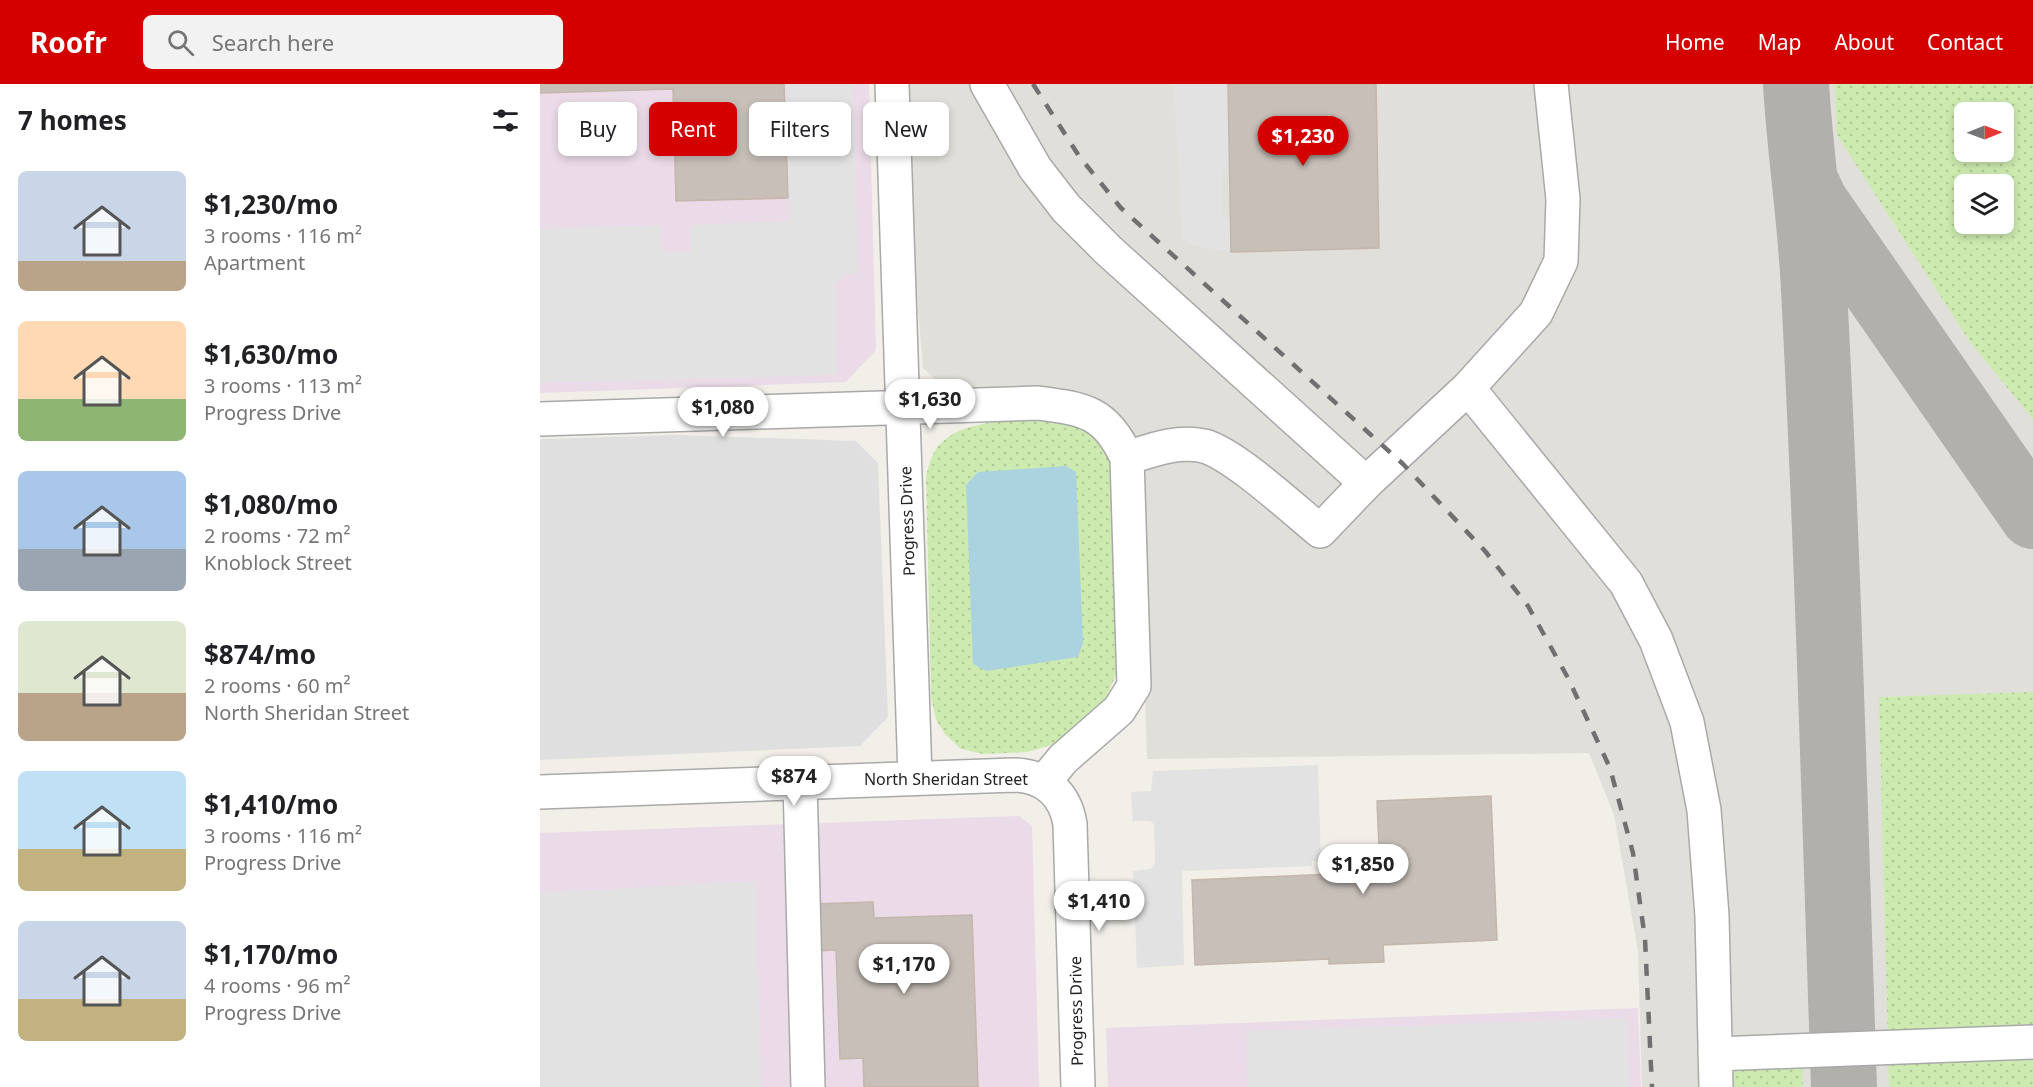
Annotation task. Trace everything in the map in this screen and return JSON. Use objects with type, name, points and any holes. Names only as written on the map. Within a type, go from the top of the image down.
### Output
[{"type":"street","name":"Progress Drive","points":[[892,84],[915,777]]},
{"type":"street","points":[[987,84],[1035,168],[1075,216],[1108,250],[1366,483]]},
{"type":"street","points":[[1127,458],[1162,446],[1187,445],[1223,453],[1320,531],[1366,483],[1468,388],[1536,313],[1561,261],[1563,199],[1551,84]]},
{"type":"street","points":[[1468,388],[1626,583],[1656,640],[1687,722],[1704,810],[1712,916],[1716,1087]]},
{"type":"street","points":[[540,419],[1038,403],[1077,408],[1102,420],[1117,436],[1127,458],[1134,686],[1119,710],[1063,759],[1051,788]]},
{"type":"street","name":"North Sheridan Street","points":[[540,792],[915,777],[1024,775],[1051,788]]},
{"type":"street","points":[[800,782],[808,1087]]},
{"type":"street","name":"Progress Drive","points":[[1051,788],[1065,804],[1070,824],[1078,1087]]},
{"type":"street","points":[[1715,1054],[2033,1042]]},
{"type":"shaded area","points":[[540,84],[869,84],[869,102],[863,102],[863,156],[871,156],[876,350],[846,382],[540,393]]},
{"type":"shaded area","points":[[786,84],[853,84],[858,274],[843,275],[835,284],[837,375],[540,383],[540,229],[661,225],[662,249],[665,252],[690,252],[690,225],[790,221],[788,156],[851,156],[851,102],[787,102]]},
{"type":"shaded area","points":[[909,84],[2033,84],[2033,1087],[1642,1087],[1638,951],[1614,815],[1589,753],[1147,759],[1140,539],[1117,416],[1083,393],[995,396],[951,394],[923,368],[914,260],[911,156],[949,156],[949,102],[910,102]]},
{"type":"shaded area","points":[[1174,84],[1228,84],[1228,170],[1222,170],[1222,217],[1229,217],[1231,252],[1194,246],[1182,237]]},
{"type":"shaded area","points":[[677,435],[856,441],[878,463],[888,717],[860,746],[540,760],[540,439]]},
{"type":"shaded area","points":[[1318,765],[1321,861],[1312,861],[1312,866],[1182,871],[1184,965],[1137,968],[1133,871],[1151,869],[1155,862],[1154,824],[1150,821],[1133,821],[1131,792],[1151,791],[1153,771]]},
{"type":"shaded area","points":[[1019,816],[1032,826],[1039,1087],[540,1087],[540,833]]},
{"type":"shaded area","points":[[755,881],[761,1087],[540,1087],[540,893]]},
{"type":"shaded area","points":[[1638,1008],[1641,1087],[1108,1087],[1106,1028]]},
{"type":"shaded area","points":[[1627,1018],[1629,1087],[1248,1087],[1246,1031]]},
{"type":"green space","points":[[1835,84],[2033,84],[2033,419],[1970,342],[1837,135]]},
{"type":"green space","points":[[1055,418],[1089,426],[1114,464],[1120,665],[1102,707],[1058,743],[1027,752],[983,754],[961,749],[945,734],[936,720],[931,697],[926,475],[936,449],[946,438],[960,431],[991,423]]},
{"type":"green space","points":[[2033,692],[2033,1087],[1889,1087],[1879,697]]},
{"type":"green space","points":[[1732,1063],[1802,1065],[1803,1087],[1730,1087]]},
{"type":"water","points":[[1066,466],[1076,472],[1083,643],[1078,657],[986,671],[973,664],[966,485],[978,472]]},
{"type":"building","points":[[540,84],[784,84],[785,102],[749,102],[749,156],[787,156],[788,198],[676,201],[675,156],[737,156],[737,102],[673,102],[673,89],[540,93]]},
{"type":"building","points":[[1228,84],[1376,84],[1379,248],[1231,252]]},
{"type":"building","points":[[1491,796],[1497,940],[1383,945],[1384,962],[1329,964],[1329,959],[1195,965],[1192,880],[1380,872],[1377,801]]},
{"type":"building","points":[[873,902],[874,918],[972,915],[978,1087],[864,1087],[863,1058],[840,1059],[836,950],[815,951],[814,904]]},
{"type":"taxiway","points":[[1796,84],[1813,264],[1819,389],[1844,1087]]},
{"type":"taxiway","points":[[1808,187],[1815,202],[2033,516]]},
{"type":"railway","points":[[1033,84],[1079,156],[1121,208],[1403,464],[1485,551],[1528,606],[1568,678],[1610,768],[1633,853],[1645,939],[1652,1087]]}]
